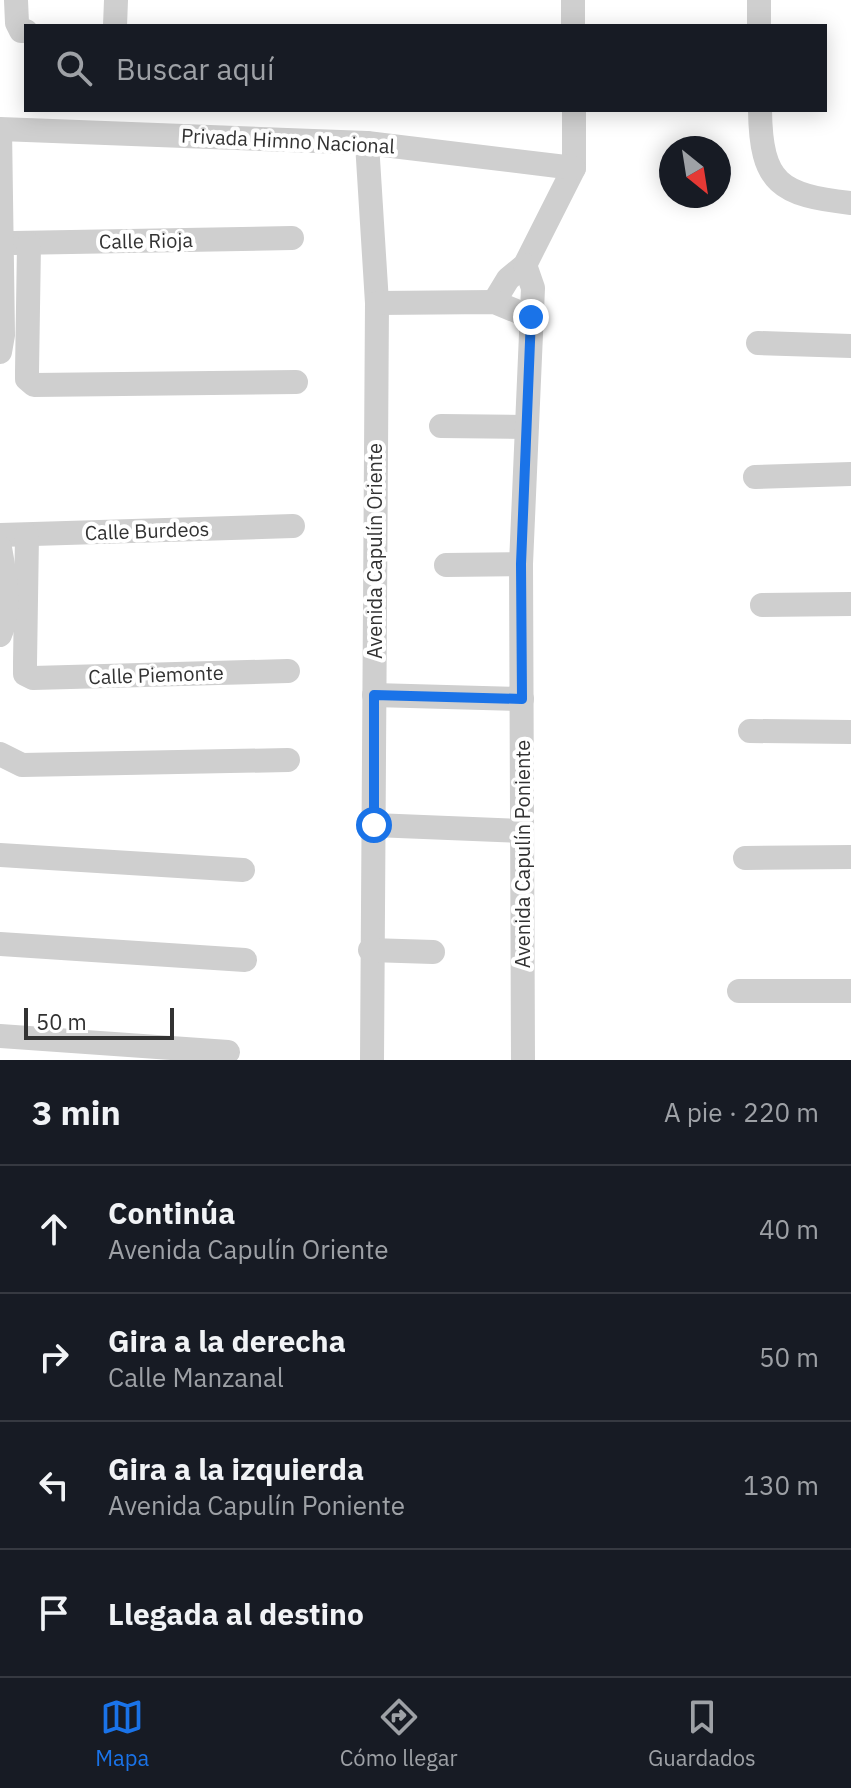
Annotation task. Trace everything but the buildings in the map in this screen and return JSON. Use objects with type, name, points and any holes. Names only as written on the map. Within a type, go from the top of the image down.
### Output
[{"type":"street","points":[[16,0],[17,23],[24,31]]},
{"type":"street","points":[[115,24],[116,0]]},
{"type":"street","points":[[573,0],[573,24]]},
{"type":"street","points":[[759,0],[759,24]]},
{"type":"street","points":[[494,302],[508,279],[525,265],[574,168],[574,112]]},
{"type":"street","points":[[760,112],[761,145],[767,167],[782,185],[802,196],[851,203]]},
{"type":"street","points":[[0,129],[3,335],[0,352]]},
{"type":"street","name":"Privada Himno Nacional","points":[[0,129],[367,143],[574,168]]},
{"type":"street","name":"Avenida Capulín Oriente","points":[[367,143],[377,303],[374,825],[370,950],[372,1060]]},
{"type":"street","name":"Calle Rioja","points":[[1,243],[292,238]]},
{"type":"street","points":[[29,244],[27,379],[34,385],[296,382]]},
{"type":"street","name":"Avenida Capulín Poniente","points":[[523,1060],[521,564],[533,288],[525,265]]},
{"type":"street","points":[[377,303],[494,302],[531,317]]},
{"type":"street","points":[[758,343],[851,346]]},
{"type":"street","points":[[441,426],[525,427]]},
{"type":"street","points":[[755,477],[851,474]]},
{"type":"street","name":"Calle Burdeos","points":[[0,535],[293,526]]},
{"type":"street","name":"Calle Piemonte","points":[[27,535],[25,674],[33,678],[288,671]]},
{"type":"street","points":[[0,548],[7,583],[0,635]]},
{"type":"street","points":[[446,565],[521,564]]},
{"type":"street","points":[[762,605],[851,604]]},
{"type":"street","points":[[374,695],[522,699]]},
{"type":"street","points":[[750,731],[851,732]]},
{"type":"street","points":[[0,754],[22,765],[288,760]]},
{"type":"street","points":[[374,825],[522,831]]},
{"type":"street","points":[[0,855],[243,870]]},
{"type":"street","points":[[745,858],[851,857]]},
{"type":"street","points":[[0,944],[245,960]]},
{"type":"street","points":[[370,950],[433,952]]},
{"type":"street","points":[[739,991],[851,991]]},
{"type":"street","points":[[0,1036],[228,1052]]},
{"type":"route","points":[[374,825],[374,695],[522,699],[521,564],[531,317]]}]
